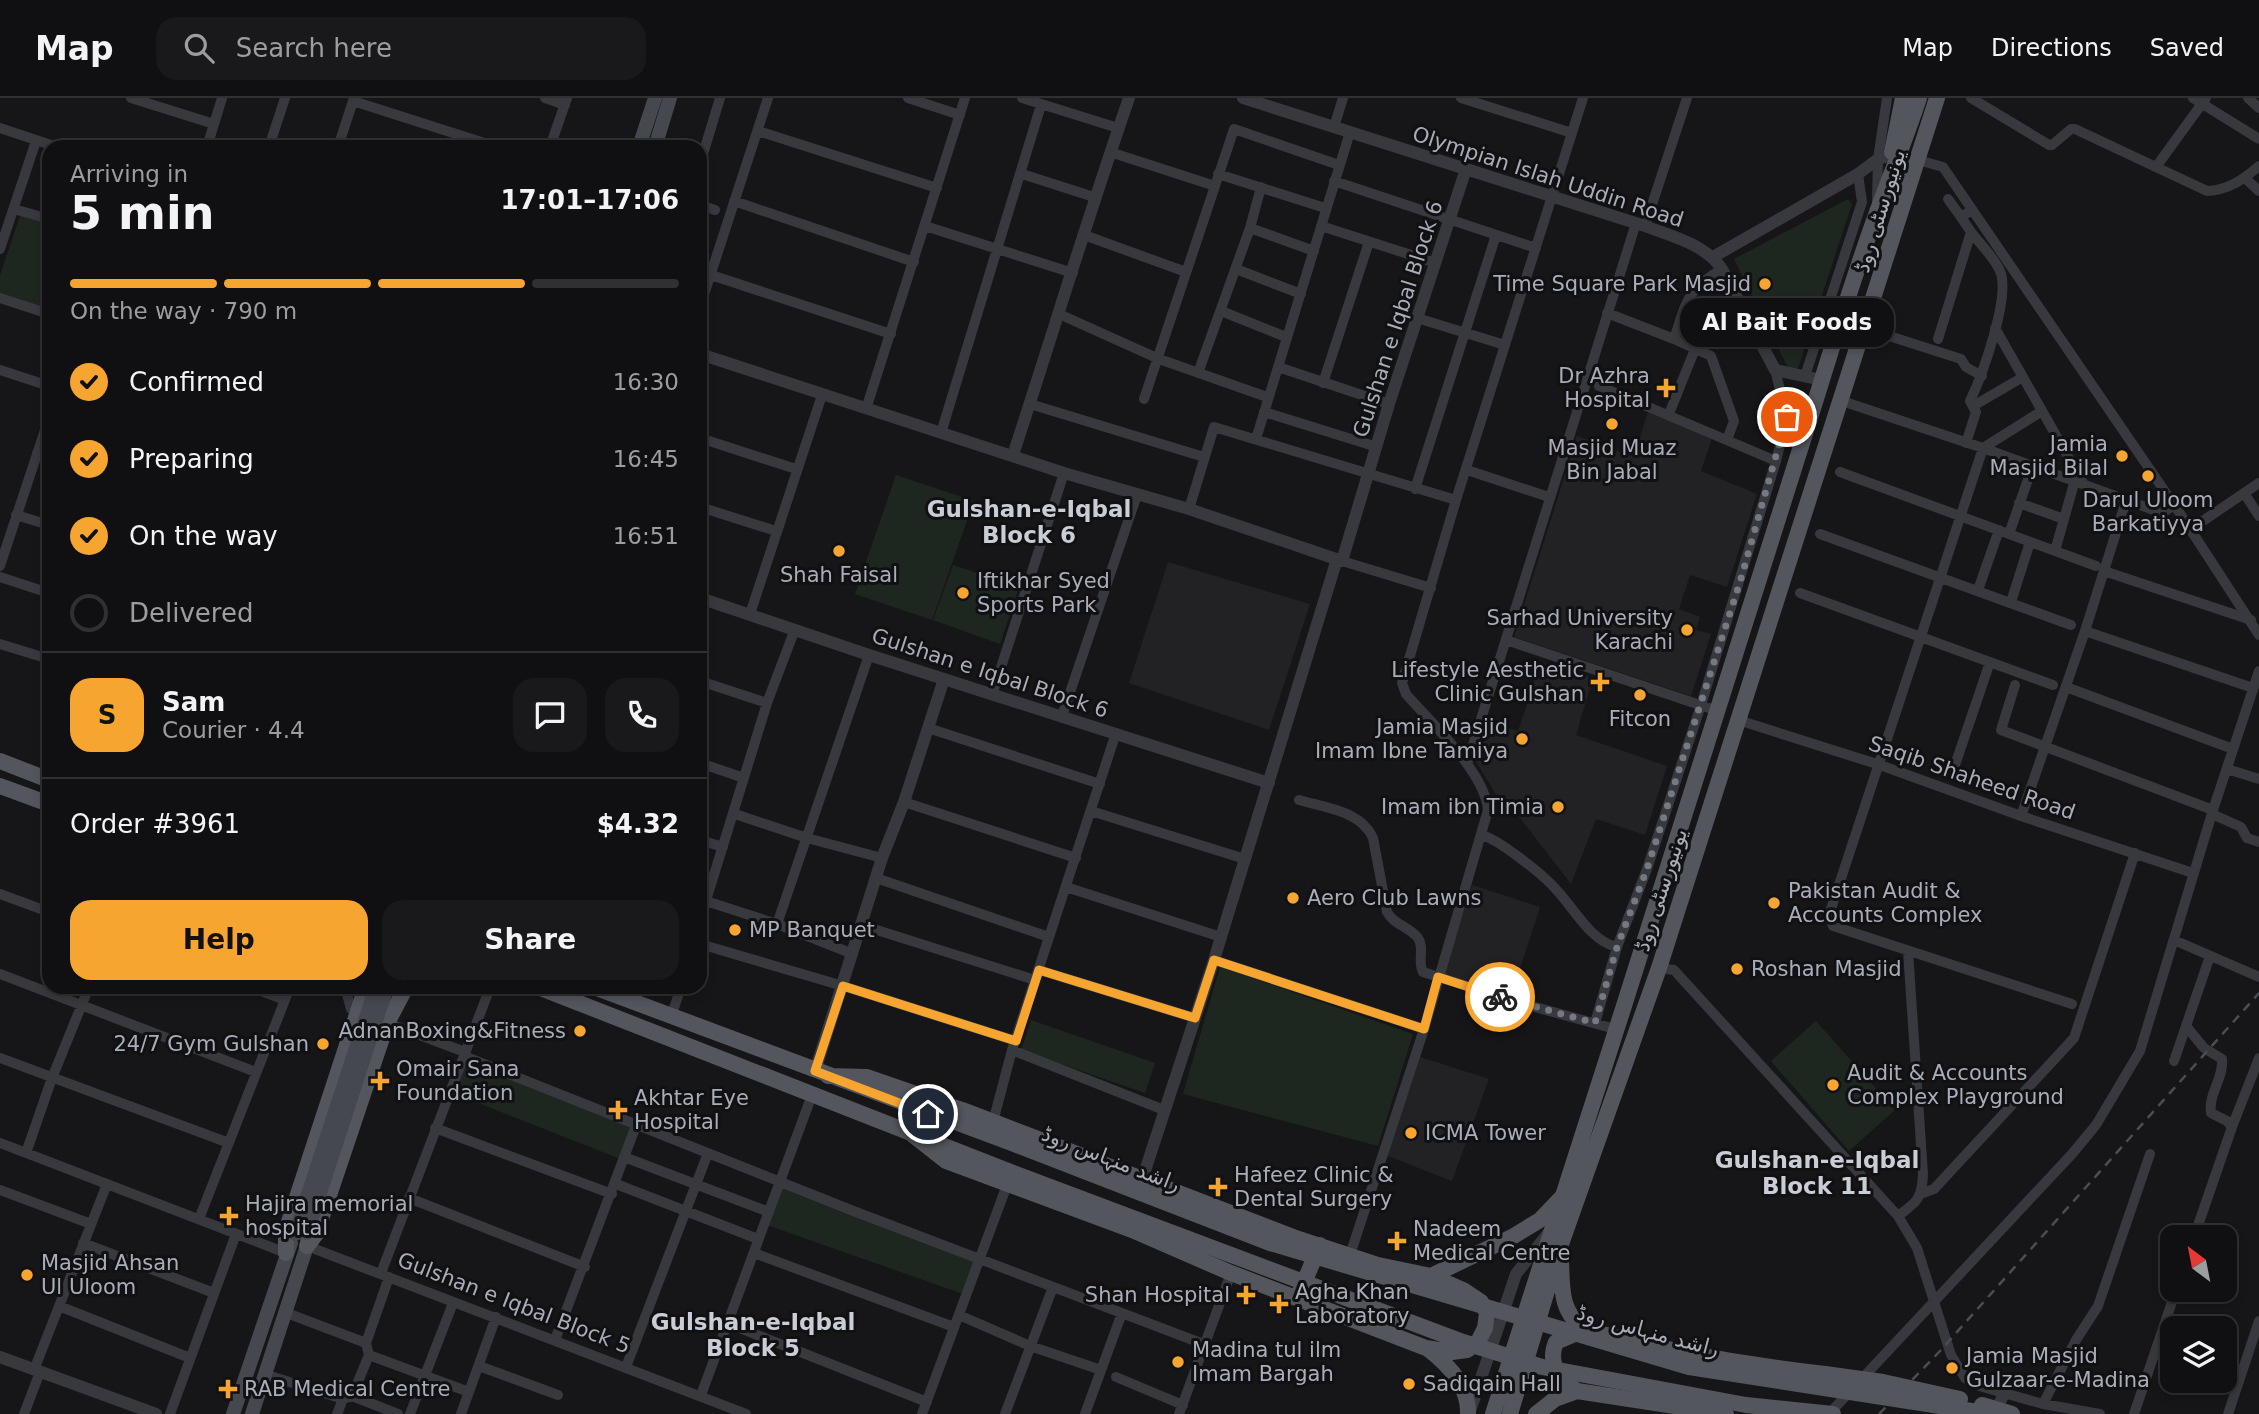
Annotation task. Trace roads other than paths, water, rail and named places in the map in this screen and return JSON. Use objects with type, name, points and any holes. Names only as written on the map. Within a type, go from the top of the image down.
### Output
[{"type":"main road","points":[[641,140],[655,98]]},
{"type":"main road","points":[[657,140],[670,98]]},
{"type":"main road","points":[[1890,156],[1903,98]]},
{"type":"main road","name":"یونیورسٹی روڈ","points":[[1493,1414],[1566,1193],[1615,1029],[1876,215],[1890,156],[1919,98]]},
{"type":"main road","name":"یونیورسٹی روڈ","points":[[1510,1414],[1523,1378],[1561,1244],[1659,968],[1937,98]]},
{"type":"main road","points":[[0,761],[42,777]]},
{"type":"main road","points":[[0,786],[42,801]]},
{"type":"main road","points":[[233,1414],[286,1253],[286,1231],[364,994]]},
{"type":"main road","points":[[251,1414],[284,1312],[374,994]]},
{"type":"main road","points":[[303,1238],[385,994]]},
{"type":"main road","points":[[286,1253],[303,1238],[316,1234],[387,1023],[402,994]]},
{"type":"main road","points":[[556,994],[913,1135],[1231,1273],[1426,1348],[1452,1352],[1467,1350],[1478,1342],[1485,1328],[1487,1313],[1481,1302],[1463,1290],[1431,1276],[1378,1265],[1260,1226],[993,1122],[867,1077],[821,1073]]},
{"type":"main road","name":"راشد منہاس روڈ","points":[[612,994],[1017,1145],[1270,1243],[1689,1367],[1993,1414]]},
{"type":"main road","points":[[1008,1178],[1463,1342],[1542,1367],[1746,1405],[1831,1414]]},
{"type":"main road","points":[[1431,1276],[1531,1226],[1566,1193]]},
{"type":"main road","points":[[1561,1244],[1564,1306],[1578,1325],[1586,1330],[1667,1351],[1740,1364],[1883,1382],[2012,1414]]},
{"type":"main road","points":[[1297,1298],[1320,1245]]},
{"type":"main road","points":[[1586,1330],[1565,1336],[1556,1342],[1553,1349],[1553,1365],[1565,1383],[1577,1391],[1726,1414]]},
{"type":"main road","points":[[1426,1348],[1450,1368],[1468,1403],[1469,1414]]},
{"type":"main road","points":[[1523,1378],[1527,1414]]},
{"type":"main road","points":[[1536,1414],[1555,1399],[1577,1391]]},
{"type":"street","points":[[131,98],[214,124]]},
{"type":"street","points":[[209,140],[222,98]]},
{"type":"street","points":[[272,140],[285,98]]},
{"type":"street","points":[[545,98],[566,101],[552,140]]},
{"type":"street","points":[[707,141],[720,98]]},
{"type":"street","points":[[707,285],[768,98]]},
{"type":"street","points":[[908,98],[960,115]]},
{"type":"street","points":[[866,409],[965,98]]},
{"type":"street","points":[[1022,98],[1118,128]]},
{"type":"street","points":[[1013,455],[1073,273],[1094,197],[1129,98]]},
{"type":"street","name":"Olympian Islah Uddin Road","points":[[1243,98],[1641,224],[1701,249],[1713,257]]},
{"type":"street","points":[[1334,127],[1343,98]]},
{"type":"street","points":[[1461,98],[1572,133]]},
{"type":"street","points":[[1350,1255],[1424,1029],[1488,810],[1488,802],[1467,764],[1406,694],[1402,683],[1583,98]]},
{"type":"street","points":[[1467,764],[1607,313],[1686,98]]},
{"type":"street","points":[[1595,1023],[1617,947],[1647,869],[1701,705],[1787,417],[1775,370],[1722,269],[1713,257],[1890,156],[1887,98]]},
{"type":"street","points":[[1971,98],[2049,145],[2075,129],[2207,191],[2222,190],[2245,178],[2259,166]]},
{"type":"street","points":[[2248,98],[2259,108]]},
{"type":"street","points":[[340,140],[353,100],[476,140]]},
{"type":"street","points":[[2156,167],[2200,100],[2259,139]]},
{"type":"street","points":[[941,433],[1041,105]]},
{"type":"street","points":[[0,128],[42,143]]},
{"type":"street","points":[[1144,400],[1234,130],[1339,165]]},
{"type":"street","points":[[758,131],[937,187]]},
{"type":"street","points":[[1256,439],[1350,132]]},
{"type":"street","points":[[0,249],[36,141]]},
{"type":"street","points":[[1110,152],[1214,186]]},
{"type":"street","points":[[1918,160],[1943,167],[2191,530],[2259,635]]},
{"type":"street","name":"Gulshan e Iqbal Block 6","points":[[1142,1180],[1466,169]]},
{"type":"street","points":[[1022,174],[1094,197]]},
{"type":"street","points":[[1218,174],[1325,208]]},
{"type":"street","points":[[1805,376],[1862,202],[1858,174]]},
{"type":"street","points":[[2245,178],[2259,191]]},
{"type":"street","points":[[1335,181],[1449,221],[1536,247]]},
{"type":"street","points":[[1198,373],[1250,228],[1261,187]]},
{"type":"street","points":[[1948,199],[2000,271],[2003,288],[1982,376],[1970,401],[1976,412],[1966,443]]},
{"type":"street","points":[[734,201],[914,262]]},
{"type":"street","points":[[707,207],[715,210]]},
{"type":"street","points":[[14,209],[42,217]]},
{"type":"street","points":[[1961,217],[1972,210]]},
{"type":"street","points":[[925,226],[1073,273]]},
{"type":"street","points":[[1321,226],[1436,263]]},
{"type":"street","points":[[1250,228],[1314,251]]},
{"type":"street","points":[[1938,339],[1971,232]]},
{"type":"street","points":[[1415,489],[1496,234]]},
{"type":"street","points":[[1084,235],[1186,272]]},
{"type":"street","points":[[1323,383],[1369,242]]},
{"type":"street","points":[[1236,269],[1301,294]]},
{"type":"street","points":[[1675,339],[1689,294],[1722,269]]},
{"type":"street","points":[[710,275],[891,334]]},
{"type":"street","points":[[0,298],[42,312]]},
{"type":"street","points":[[1221,311],[1286,337]]},
{"type":"street","points":[[1607,313],[1675,339],[1710,356],[1734,421],[1727,440]]},
{"type":"street","points":[[1059,314],[1158,359],[1267,397]]},
{"type":"street","points":[[1417,318],[1505,345]]},
{"type":"street","points":[[1995,328],[2079,482],[2055,551]]},
{"type":"street","points":[[1883,334],[1961,359],[1966,367],[1982,376]]},
{"type":"street","points":[[1669,414],[1695,349]]},
{"type":"street","points":[[707,356],[1431,588]]},
{"type":"street","points":[[1278,367],[1389,404]]},
{"type":"street","points":[[0,370],[42,384]]},
{"type":"street","points":[[1775,370],[1822,380]]},
{"type":"street","points":[[1973,407],[2023,377]]},
{"type":"street","points":[[1599,386],[1776,461]]},
{"type":"street","points":[[750,614],[822,394]]},
{"type":"street","points":[[1842,401],[2033,465],[2162,513],[2174,505]]},
{"type":"street","points":[[1030,404],[1204,457]]},
{"type":"street","points":[[2042,411],[1983,448],[1829,915],[1833,926],[2071,1004]]},
{"type":"street","points":[[1264,412],[1377,447]]},
{"type":"street","points":[[1189,509],[1214,427],[1457,500]]},
{"type":"street","points":[[0,566],[42,438]]},
{"type":"street","points":[[707,440],[796,469]]},
{"type":"street","points":[[37,453],[42,455]]},
{"type":"street","points":[[1978,590],[2019,503],[2033,465]]},
{"type":"street","points":[[1467,470],[1549,497]]},
{"type":"street","points":[[1840,471],[2100,568],[2250,620]]},
{"type":"street","points":[[992,695],[1065,473]]},
{"type":"street","points":[[2191,530],[2259,483]]},
{"type":"street","points":[[2244,493],[2259,516]]},
{"type":"street","points":[[1062,716],[1137,495]]},
{"type":"street","points":[[2021,816],[2085,631],[2100,568],[2126,501]]},
{"type":"street","points":[[2019,503],[2064,519]]},
{"type":"street","points":[[707,509],[776,531]]},
{"type":"street","points":[[16,515],[42,523]]},
{"type":"street","points":[[1820,534],[2071,625]]},
{"type":"street","points":[[2011,603],[2030,542]]},
{"type":"street","points":[[0,578],[42,591]]},
{"type":"street","points":[[1800,593],[2053,685]]},
{"type":"street","name":"Gulshan e Iqbal Block 6","points":[[707,600],[1269,783]]},
{"type":"street","points":[[707,898],[767,703],[795,629]]},
{"type":"street","points":[[2085,631],[2253,688]]},
{"type":"street","points":[[1506,640],[1718,711]]},
{"type":"street","points":[[0,644],[42,657]]},
{"type":"street","points":[[777,924],[869,655]]},
{"type":"street","points":[[1953,771],[1990,662]]},
{"type":"street","points":[[1831,1414],[2096,1125],[2140,1051],[2193,873],[2259,671]]},
{"type":"street","points":[[821,1073],[861,925],[944,679]]},
{"type":"street","points":[[707,683],[767,703]]},
{"type":"street","points":[[2015,685],[2001,730],[2213,812],[2241,827],[2247,838],[2259,842]]},
{"type":"street","points":[[2066,687],[2234,749]]},
{"type":"street","name":"Saqib Shaheed Road","points":[[1738,720],[1880,765],[2021,816],[2193,873]]},
{"type":"street","points":[[928,728],[1100,784]]},
{"type":"street","points":[[993,1122],[1014,1045],[1116,733]]},
{"type":"street","points":[[707,765],[744,778]]},
{"type":"street","points":[[2227,769],[2259,779]]},
{"type":"street","points":[[1299,800],[1355,817],[1368,827],[1373,838],[1387,912],[1390,918],[1417,937],[1421,947],[1419,964],[1423,972],[1513,1001],[1615,1029]]},
{"type":"street","points":[[904,802],[1076,858]]},
{"type":"street","points":[[1091,811],[1245,859]]},
{"type":"street","points":[[735,814],[807,838],[882,858]]},
{"type":"street","points":[[1482,835],[1496,841],[1552,884],[1602,941],[1617,947]]},
{"type":"street","points":[[707,842],[723,847]]},
{"type":"street","points":[[1898,1216],[1915,1204],[1923,1193],[1934,1189],[2074,1038],[2135,853]]},
{"type":"street","points":[[876,878],[1049,937]]},
{"type":"street","points":[[1066,887],[1221,937]]},
{"type":"street","points":[[0,894],[42,909]]},
{"type":"street","points":[[707,901],[777,924],[853,954]]},
{"type":"street","points":[[861,925],[1195,1018]]},
{"type":"street","points":[[2174,940],[2259,978]]},
{"type":"street","points":[[707,946],[843,986],[1014,1045],[1164,1110]]},
{"type":"street","points":[[1908,951],[1923,1193]]},
{"type":"street","points":[[2174,1061],[2210,956]]},
{"type":"street","points":[[1214,960],[1424,1029]]},
{"type":"street","points":[[1659,968],[1674,970],[1898,1216],[1917,1248],[1951,1355],[1969,1383],[2043,1405],[2100,1414]]},
{"type":"street","points":[[0,974],[42,990]]},
{"type":"street","points":[[53,994],[256,1072]]},
{"type":"street","points":[[26,1153],[52,1078],[86,994]]},
{"type":"street","points":[[271,994],[285,999]]},
{"type":"street","points":[[199,1219],[287,994]]},
{"type":"street","points":[[347,994],[351,1009],[357,1013],[979,1259],[1206,1345]]},
{"type":"street","points":[[337,1414],[369,1355],[366,1343],[409,1198],[487,994]]},
{"type":"street","points":[[671,1017],[679,994]]},
{"type":"street","points":[[2186,1026],[2204,1048],[2222,1059],[2223,1069],[2210,1104],[2211,1113],[2227,1121],[2232,1127]]},
{"type":"street","points":[[0,1058],[229,1143]]},
{"type":"street","points":[[2198,1225],[2259,1058]]},
{"type":"street","points":[[701,1395],[812,1095]]},
{"type":"street","points":[[555,1340],[585,1267],[636,1123]]},
{"type":"street","points":[[435,1128],[686,1211],[758,1239]]},
{"type":"street","points":[[0,1143],[286,1253]]},
{"type":"street","points":[[625,1367],[708,1153]]},
{"type":"street","points":[[2043,1405],[2076,1340],[2098,1306],[2150,1154]]},
{"type":"street","points":[[624,1157],[769,1212]]},
{"type":"street","points":[[922,1414],[1008,1178]]},
{"type":"street","points":[[24,1414],[59,1306],[107,1184]]},
{"type":"street","points":[[0,1190],[91,1224]]},
{"type":"street","points":[[409,1198],[585,1267]]},
{"type":"street","points":[[1469,1414],[1516,1274],[1555,1223]]},
{"type":"street","points":[[170,1414],[236,1234]]},
{"type":"street","name":"Gulshan e Iqbal Block 5","points":[[303,1238],[453,1303],[746,1414]]},
{"type":"street","points":[[83,1243],[214,1293]]},
{"type":"street","points":[[754,1252],[954,1326]]},
{"type":"street","points":[[1116,1377],[1181,1409],[1231,1273]]},
{"type":"street","points":[[1005,1414],[1053,1287]]},
{"type":"street","points":[[2134,1414],[2172,1302]]},
{"type":"street","points":[[410,1414],[453,1303]]},
{"type":"street","points":[[59,1306],[190,1358]]},
{"type":"street","points":[[284,1312],[366,1343]]},
{"type":"street","points":[[1084,1414],[1122,1313]]},
{"type":"street","points":[[959,1315],[1030,1346],[1101,1370]]},
{"type":"street","points":[[461,1414],[496,1318]]},
{"type":"street","points":[[2228,1414],[2259,1321]]},
{"type":"street","points":[[727,1323],[927,1402]]},
{"type":"street","points":[[369,1355],[469,1392]]},
{"type":"street","points":[[0,1357],[156,1414]]},
{"type":"street","points":[[479,1366],[558,1395]]},
{"type":"street","points":[[264,1374],[398,1414]]},
{"type":"street","points":[[1993,1414],[2004,1393]]},
{"type":"railway","points":[[1879,1414],[1940,1351],[2259,993]]},
{"type":"place","name":"Time Square Park Masjid","points":[[1765,284]]},
{"type":"place","name":"Dr Azhra Hospital","points":[[1666,388]]},
{"type":"place","name":"Al Bait Foods","points":[[1787,417]]},
{"type":"place","name":"Masjid Muaz Bin Jabal","points":[[1612,424]]},
{"type":"place","name":"Jamia Masjid Bilal","points":[[2122,456]]},
{"type":"place","name":"Darul Uloom Barkatiyya","points":[[2148,476]]},
{"type":"place","name":"Shah Faisal","points":[[839,551]]},
{"type":"place","name":"Iftikhar Syed Sports Park","points":[[963,593]]},
{"type":"place","name":"Sarhad University Karachi","points":[[1687,630]]},
{"type":"place","name":"Lifestyle Aesthetic Clinic Gulshan","points":[[1600,682]]},
{"type":"place","name":"Fitcon","points":[[1640,695]]},
{"type":"place","name":"Jamia Masjid Imam Ibne Tamiya","points":[[1522,739]]},
{"type":"place","name":"Imam ibn Timia","points":[[1558,807]]},
{"type":"place","name":"Aero Club Lawns","points":[[1293,898]]},
{"type":"place","name":"Pakistan Audit & Accounts Complex","points":[[1774,903]]},
{"type":"place","name":"MP Banquet","points":[[735,930]]},
{"type":"place","name":"Roshan Masjid","points":[[1737,969]]},
{"type":"place","name":"AdnanBoxing&Fitness","points":[[580,1031]]},
{"type":"place","name":"24/7 Gym Gulshan","points":[[323,1044]]},
{"type":"place","name":"Omair Sana Foundation","points":[[380,1081]]},
{"type":"place","name":"Audit & Accounts Complex Playground","points":[[1833,1085]]},
{"type":"place","name":"Akhtar Eye Hospital","points":[[618,1110]]},
{"type":"place","name":"ICMA Tower","points":[[1411,1133]]},
{"type":"place","name":"Hafeez Clinic & Dental Surgery","points":[[1218,1187]]},
{"type":"place","name":"Hajira memorial hospital","points":[[229,1216]]},
{"type":"place","name":"Nadeem Medical Centre","points":[[1397,1241]]},
{"type":"place","name":"Masjid Ahsan Ul Uloom","points":[[27,1275]]},
{"type":"place","name":"Shan Hospital","points":[[1246,1295]]},
{"type":"place","name":"Agha Khan Laboratory","points":[[1279,1304]]},
{"type":"place","name":"Madina tul ilm Imam Bargah","points":[[1178,1362]]},
{"type":"place","name":"Jamia Masjid Gulzaar-e-Madina","points":[[1952,1368]]},
{"type":"place","name":"Sadiqain Hall","points":[[1409,1384]]},
{"type":"place","name":"RAB Medical Centre","points":[[228,1389]]},
{"type":"district","name":"Gulshan-e-Iqbal Block 6","points":[[1029,522]]},
{"type":"district","name":"Gulshan-e-Iqbal Block 11","points":[[1817,1173]]},
{"type":"district","name":"Gulshan-e-Iqbal Block 5","points":[[753,1335]]}]
